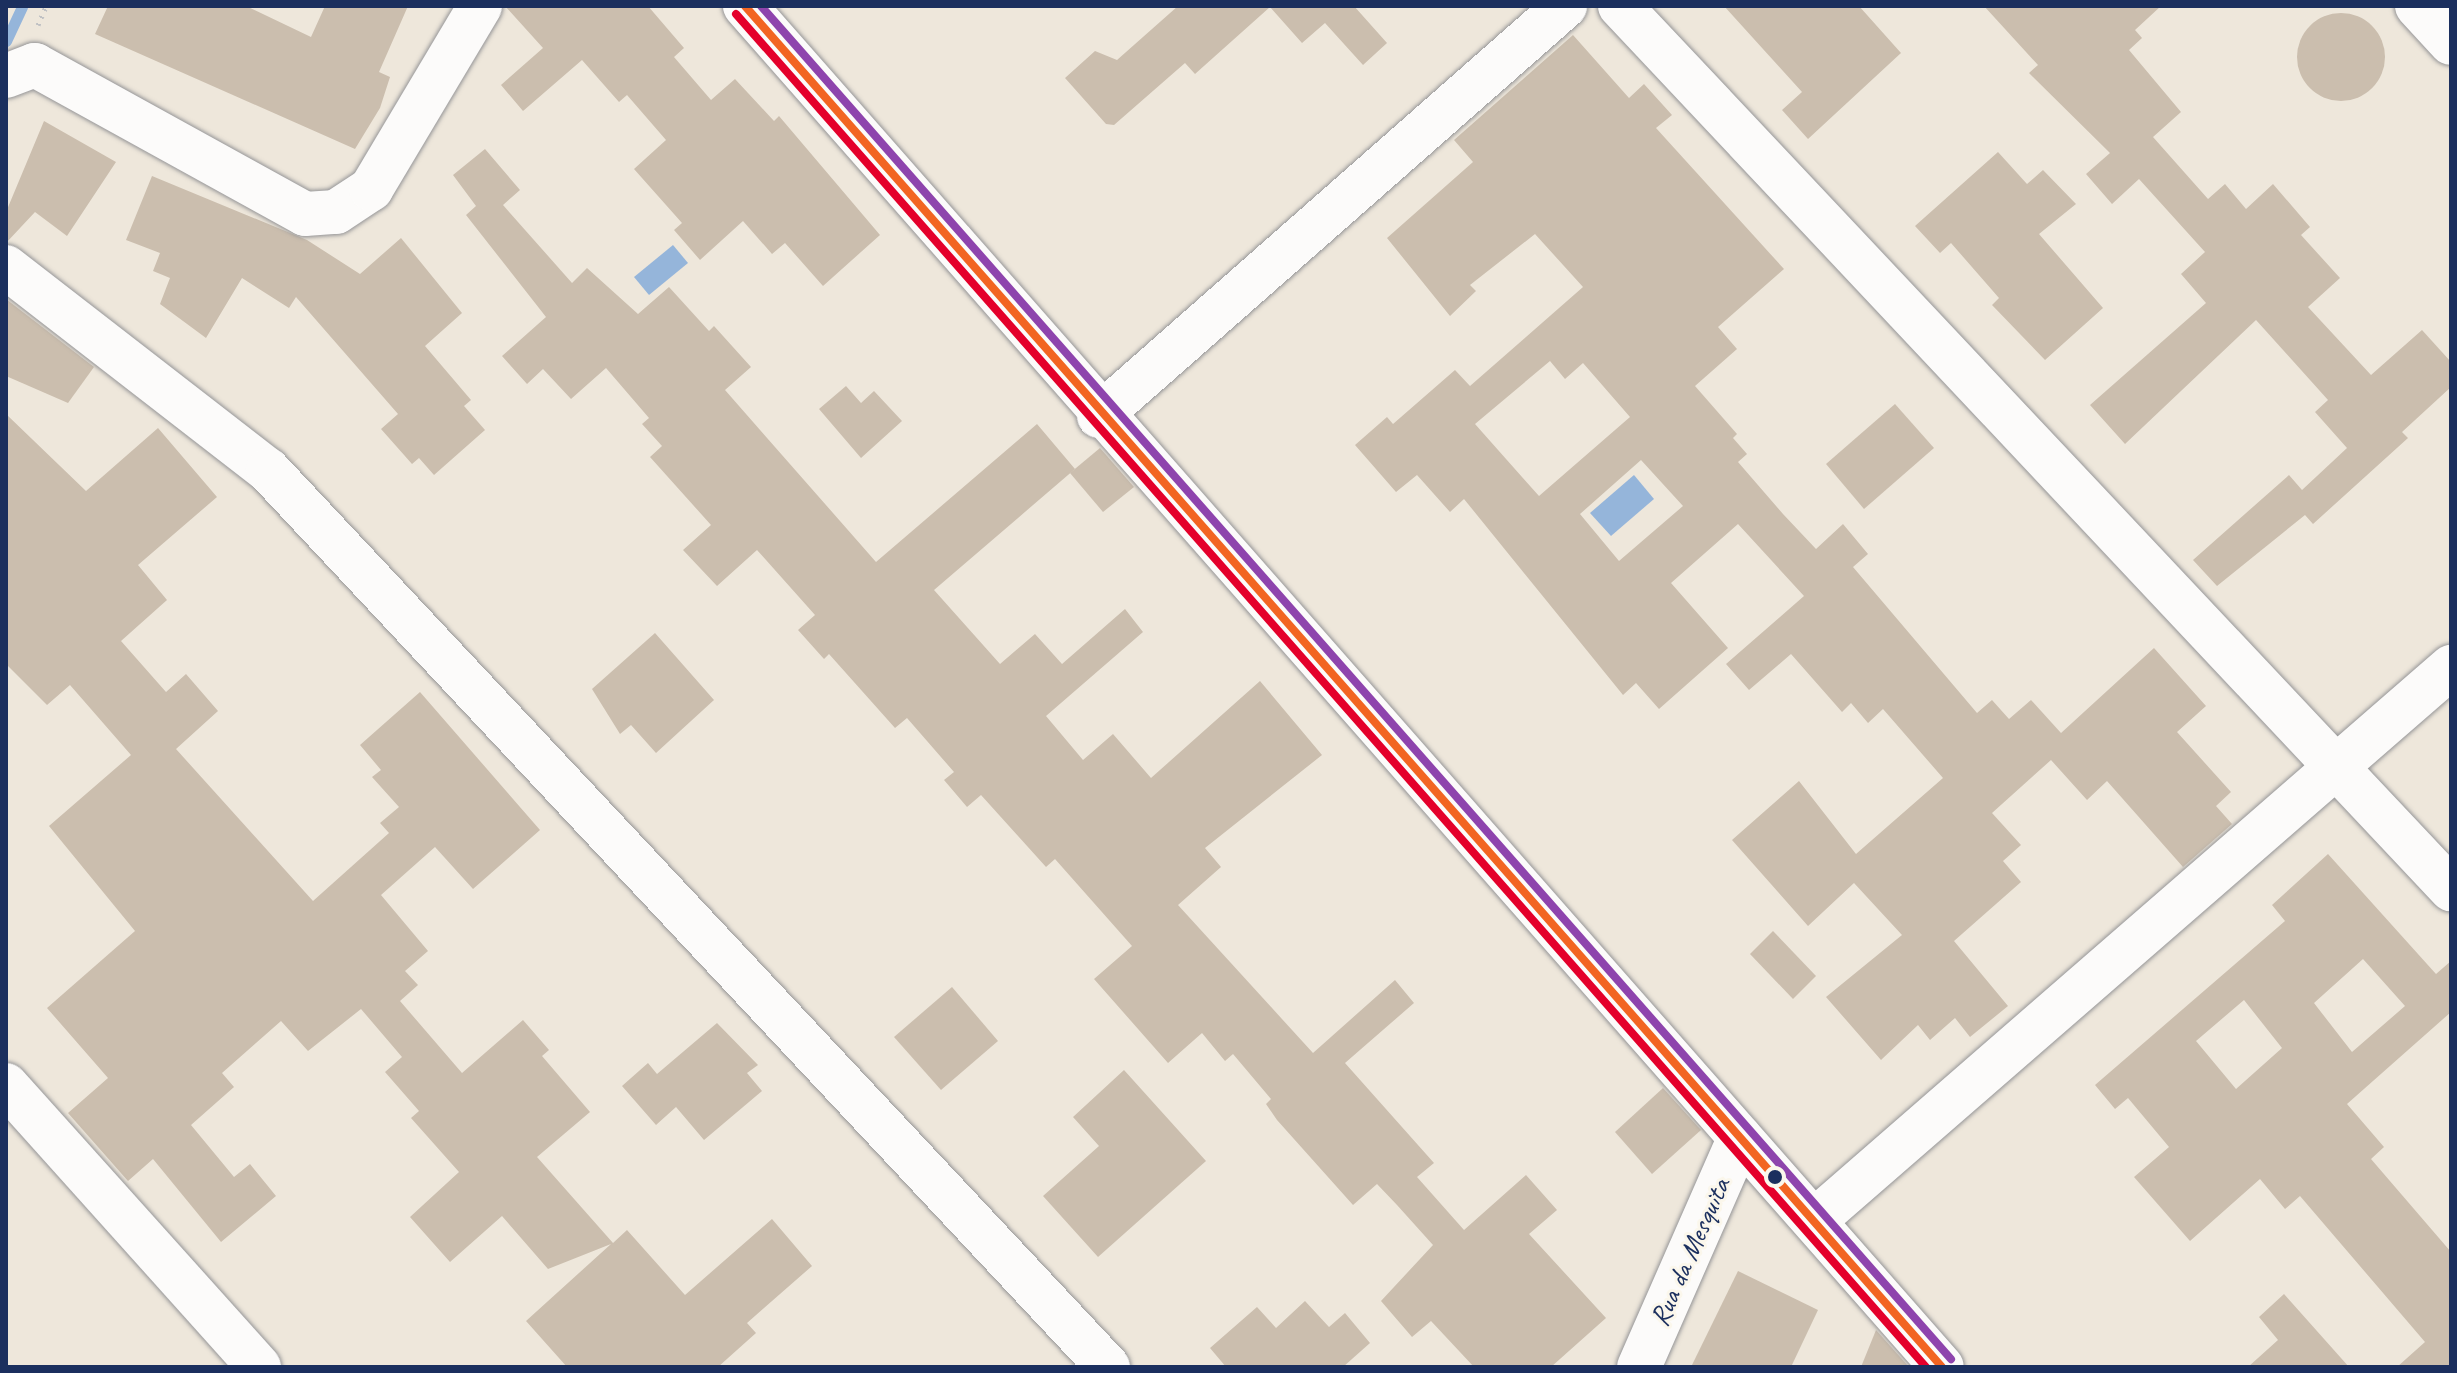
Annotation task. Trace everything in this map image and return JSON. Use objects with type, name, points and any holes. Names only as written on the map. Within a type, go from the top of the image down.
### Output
[{"type":"street","points":[[6,76],[35,65],[305,214],[336,212],[371,189],[480,6]]},
{"type":"street","points":[[745,6],[1099,416],[1815,1220],[1942,1367]]},
{"type":"street","points":[[1099,416],[1565,6]]},
{"type":"street","points":[[1620,6],[2337,764],[2451,889]]},
{"type":"street","points":[[2417,6],[2451,43]]},
{"type":"street","points":[[6,267],[268,470],[1108,1367]]},
{"type":"street","points":[[1815,1220],[2451,667]]},
{"type":"street","points":[[6,1085],[259,1367]]},
{"type":"street","name":"Rua da Mesquita","points":[[1639,1367],[1740,1137]]},
{"type":"water","points":[[673,245],[688,263],[649,295],[634,277]]},
{"type":"water","points":[[1634,475],[1654,499],[1611,536],[1590,513]]},
{"type":"building","points":[[108,6],[246,6],[311,37],[325,6],[408,6],[379,72],[390,77],[380,108],[355,149],[95,34]]},
{"type":"building","points":[[505,6],[648,6],[684,48],[674,57],[711,100],[735,79],[774,121],[779,116],[880,235],[823,286],[785,243],[772,254],[743,221],[700,260],[674,230],[682,223],[634,169],[666,140],[627,95],[619,102],[582,60],[523,111],[501,85],[543,48]]},
{"type":"building","points":[[1178,6],[1354,6],[1387,43],[1363,65],[1325,23],[1302,43],[1270,7],[1195,74],[1185,63],[1114,125],[1106,124],[1065,78],[1095,51],[1117,60]]},
{"type":"building","points":[[1724,6],[1859,6],[1901,53],[1808,139],[1782,110],[1802,92]]},
{"type":"building","points":[[1984,6],[2161,6],[2135,30],[2142,38],[2129,50],[2181,112],[2153,137],[2208,199],[2225,184],[2246,209],[2273,184],[2310,227],[2301,235],[2340,278],[2308,307],[2371,375],[2422,330],[2451,362],[2451,387],[2402,432],[2408,438],[2313,524],[2305,515],[2217,586],[2193,560],[2289,475],[2302,490],[2347,448],[2315,412],[2328,400],[2256,320],[2125,444],[2090,405],[2206,303],[2181,274],[2205,252],[2139,179],[2112,204],[2086,174],[2110,153],[2029,73],[2038,65]]},
{"type":"building","points":[[2341,13],[2358,17],[2372,26],[2381,40],[2385,57],[2381,74],[2372,88],[2358,97],[2341,101],[2324,97],[2310,88],[2301,74],[2297,57],[2301,40],[2310,26],[2324,17]]},
{"type":"building","points":[[1573,35],[1629,98],[1644,84],[1672,115],[1656,128],[1784,269],[1718,327],[1737,349],[1695,386],[1737,434],[1733,438],[1747,454],[1738,462],[1816,549],[1843,524],[1868,554],[1853,567],[1977,713],[1992,700],[2009,719],[2031,700],[2061,733],[2154,648],[2206,706],[2177,732],[2231,792],[2216,806],[2232,824],[2183,867],[2107,781],[2087,800],[2051,760],[1992,813],[2021,845],[2003,861],[2021,882],[1954,941],[2008,1006],[1970,1037],[1955,1018],[1930,1040],[1918,1025],[1881,1060],[1826,997],[1902,935],[1854,883],[1808,926],[1732,840],[1799,781],[1856,854],[1943,778],[1883,709],[1868,723],[1851,703],[1842,712],[1791,654],[1749,690],[1726,664],[1804,596],[1738,524],[1671,583],[1728,648],[1659,709],[1636,683],[1623,695],[1464,499],[1450,512],[1417,475],[1396,492],[1355,445],[1387,417],[1393,424],[1455,370],[1470,386],[1583,287],[1535,234],[1470,285],[1476,291],[1450,316],[1387,238],[1473,162],[1454,140]],"holes":[[[1550,361],[1565,379],[1583,363],[1630,417],[1539,496],[1475,424]],[[1641,460],[1683,506],[1619,561],[1580,514]]]},
{"type":"building","points":[[44,121],[116,162],[67,236],[35,212],[6,243],[6,212]]},
{"type":"building","points":[[485,149],[520,190],[503,205],[572,283],[587,268],[638,314],[669,287],[709,331],[714,326],[751,367],[725,390],[876,562],[1037,424],[1075,469],[934,590],[1000,664],[1035,634],[1062,664],[1125,609],[1143,632],[1046,716],[1083,760],[1113,734],[1151,778],[1260,681],[1322,755],[1205,848],[1221,867],[1178,905],[1313,1053],[1395,980],[1414,1003],[1345,1063],[1434,1163],[1417,1177],[1464,1230],[1526,1175],[1557,1210],[1529,1234],[1606,1318],[1551,1367],[1474,1367],[1431,1321],[1412,1337],[1381,1301],[1433,1245],[1397,1205],[1377,1184],[1353,1205],[1277,1120],[1266,1104],[1271,1099],[1233,1054],[1225,1061],[1202,1033],[1168,1063],[1094,979],[1132,946],[1055,859],[1046,867],[981,795],[967,807],[944,780],[954,772],[907,718],[895,728],[829,654],[824,659],[798,630],[815,615],[757,550],[717,586],[683,550],[711,525],[650,457],[662,446],[642,424],[649,418],[606,368],[571,399],[543,369],[527,384],[502,356],[546,317],[466,215],[476,206],[453,175]]},
{"type":"building","points":[[1998,152],[2027,184],[2043,170],[2076,204],[2039,234],[2103,308],[2045,360],[1992,305],[1999,298],[1951,243],[1940,253],[1915,226]]},
{"type":"building","points":[[152,176],[307,240],[360,274],[401,238],[462,313],[425,346],[471,400],[464,406],[485,430],[434,475],[419,458],[412,464],[381,429],[398,414],[296,297],[289,308],[242,278],[206,338],[160,304],[170,278],[153,271],[160,253],[126,240]]},
{"type":"building","points":[[6,299],[94,367],[68,403],[6,376]]},
{"type":"building","points":[[846,386],[861,403],[874,391],[902,421],[861,458],[819,409]]},
{"type":"building","points":[[1895,404],[1934,448],[1864,509],[1826,464]]},
{"type":"building","points":[[6,414],[86,491],[158,428],[217,497],[138,565],[167,600],[121,641],[166,692],[186,674],[218,711],[176,749],[313,901],[389,833],[380,823],[399,807],[372,777],[381,770],[360,745],[420,692],[540,830],[473,889],[435,847],[381,895],[428,951],[405,971],[418,985],[400,1001],[462,1073],[523,1020],[549,1050],[542,1056],[590,1112],[537,1157],[613,1243],[627,1230],[685,1295],[772,1219],[812,1266],[747,1323],[756,1333],[718,1367],[567,1367],[526,1321],[611,1244],[548,1269],[502,1216],[450,1262],[410,1217],[459,1172],[411,1118],[419,1111],[385,1072],[402,1057],[361,1009],[308,1051],[281,1021],[222,1073],[234,1087],[191,1125],[234,1177],[250,1164],[276,1196],[221,1242],[153,1159],[128,1181],[68,1113],[108,1078],[47,1008],[135,931],[49,826],[131,755],[70,685],[47,705],[6,664]]},
{"type":"building","points":[[1100,448],[1134,487],[1103,512],[1070,473]]},
{"type":"building","points":[[655,633],[714,700],[656,753],[631,725],[620,734],[592,689]]},
{"type":"building","points":[[2328,854],[2436,974],[2451,961],[2451,1012],[2347,1104],[2384,1147],[2371,1159],[2451,1252],[2451,1367],[2397,1367],[2425,1342],[2300,1196],[2285,1209],[2260,1179],[2190,1241],[2134,1177],[2169,1147],[2128,1098],[2115,1109],[2095,1085],[2285,921],[2272,905]],"holes":[[[2363,959],[2405,1006],[2352,1052],[2314,1003]],[[2244,1000],[2282,1048],[2236,1089],[2196,1041]]]},
{"type":"building","points":[[1773,931],[1816,976],[1793,999],[1750,954]]},
{"type":"building","points":[[952,987],[998,1041],[941,1090],[894,1037]]},
{"type":"building","points":[[717,1023],[758,1065],[747,1073],[762,1091],[704,1140],[676,1107],[656,1125],[622,1086],[648,1063],[657,1074]]},
{"type":"building","points":[[1124,1070],[1206,1161],[1098,1257],[1043,1196],[1099,1146],[1073,1117]]},
{"type":"building","points":[[1663,1088],[1701,1130],[1652,1174],[1615,1132]]},
{"type":"building","points":[[1738,1271],[1818,1310],[1791,1367],[1691,1367]]},
{"type":"building","points":[[2284,1294],[2349,1367],[2248,1367],[2278,1340],[2259,1317]]},
{"type":"building","points":[[1305,1301],[1329,1327],[1345,1313],[1370,1343],[1343,1367],[1226,1367],[1210,1348],[1257,1307],[1276,1328]]},
{"type":"building","points":[[1876,1330],[1909,1367],[1861,1367]]},
{"type":"waterway","points":[[6,41],[22,6]]},
{"type":"transit line","points":[[745,6],[1942,1367]]},
{"type":"transit line","points":[[761,6],[1951,1359]]},
{"type":"transit line","points":[[736,14],[1926,1367]]}]
